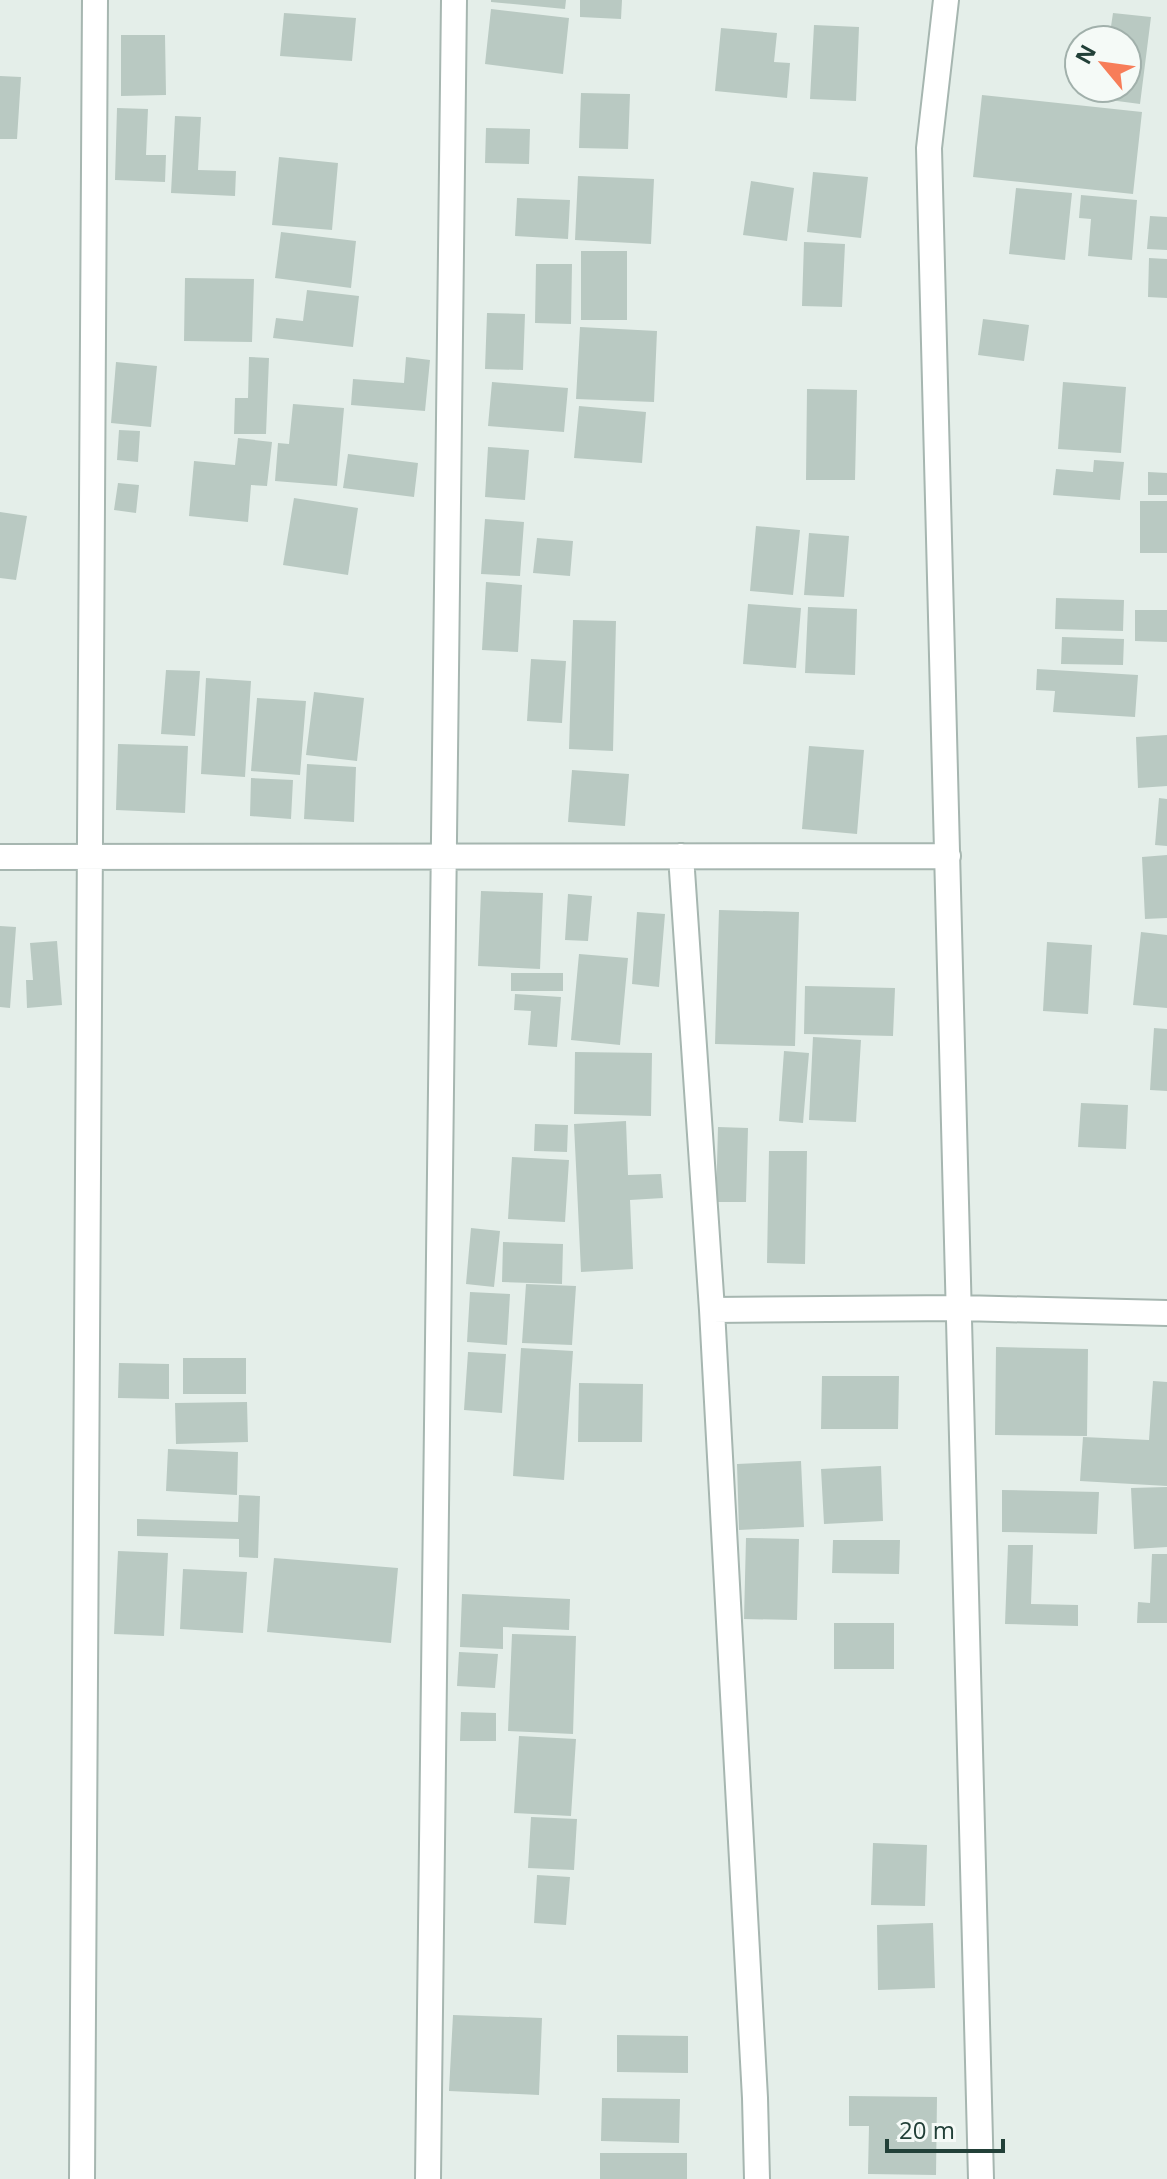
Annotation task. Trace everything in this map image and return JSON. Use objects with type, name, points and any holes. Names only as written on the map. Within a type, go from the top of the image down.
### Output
[{"type":"street","points":[[82,2179],[95,0]]},
{"type":"street","points":[[428,2179],[454,0]]},
{"type":"street","points":[[946,0],[929,148],[981,2179]]},
{"type":"street","points":[[681,856],[712,1310],[757,2179]]},
{"type":"street","points":[[0,857],[948,856]]},
{"type":"street","points":[[712,1310],[960,1308],[1167,1313]]},
{"type":"building","points":[[491,0],[566,0],[565,9]]},
{"type":"building","points":[[580,0],[622,0],[621,19],[580,17]]},
{"type":"building","points":[[491,9],[569,18],[563,74],[485,64]]},
{"type":"building","points":[[284,13],[356,18],[352,61],[280,56]]},
{"type":"building","points":[[1113,13],[1151,17],[1143,80],[1143,24],[1111,24]]},
{"type":"building","points":[[814,25],[859,27],[856,101],[810,99]]},
{"type":"building","points":[[721,28],[777,33],[774,62],[790,63],[787,98],[715,91]]},
{"type":"building","points":[[121,35],[165,35],[166,95],[121,96]]},
{"type":"building","points":[[0,76],[21,77],[17,139],[0,139]]},
{"type":"building","points":[[581,93],[630,94],[628,149],[579,148]]},
{"type":"building","points":[[982,95],[1142,112],[1133,194],[973,177]]},
{"type":"building","points":[[117,108],[148,109],[146,155],[166,155],[165,182],[115,180]]},
{"type":"building","points":[[175,116],[201,117],[198,170],[236,171],[235,196],[171,193]]},
{"type":"building","points":[[486,128],[530,129],[529,164],[485,163]]},
{"type":"building","points":[[279,157],[338,163],[332,230],[272,225]]},
{"type":"building","points":[[813,172],[868,177],[861,238],[807,232]]},
{"type":"building","points":[[578,176],[654,179],[651,244],[575,240]]},
{"type":"building","points":[[751,181],[794,188],[787,241],[743,235]]},
{"type":"building","points":[[1016,188],[1072,193],[1065,260],[1009,254]]},
{"type":"building","points":[[1081,195],[1137,200],[1132,260],[1088,256],[1091,219],[1079,218]]},
{"type":"building","points":[[517,198],[570,200],[568,239],[515,236]]},
{"type":"building","points":[[1150,216],[1167,217],[1167,250],[1147,249]]},
{"type":"building","points":[[281,232],[356,241],[351,288],[275,278]]},
{"type":"building","points":[[804,242],[845,244],[842,307],[802,306]]},
{"type":"building","points":[[581,251],[627,251],[627,320],[581,320]]},
{"type":"building","points":[[1149,258],[1167,259],[1167,298],[1148,297]]},
{"type":"building","points":[[536,264],[572,264],[571,324],[535,323]]},
{"type":"building","points":[[185,278],[254,279],[252,342],[184,341]]},
{"type":"building","points":[[307,290],[359,296],[353,347],[273,338],[276,318],[303,321]]},
{"type":"building","points":[[487,313],[525,314],[523,370],[485,369]]},
{"type":"building","points":[[983,319],[1029,325],[1024,361],[978,355]]},
{"type":"building","points":[[580,327],[657,331],[654,402],[576,399]]},
{"type":"building","points":[[249,357],[269,358],[266,434],[234,434],[235,398],[248,398]]},
{"type":"building","points":[[406,357],[430,360],[425,411],[351,405],[353,379],[404,383]]},
{"type":"building","points":[[116,362],[157,366],[151,427],[111,423]]},
{"type":"building","points":[[492,382],[568,388],[564,432],[488,426]]},
{"type":"building","points":[[1063,382],[1126,387],[1121,453],[1058,449]]},
{"type":"building","points":[[807,389],[857,390],[855,480],[806,480]]},
{"type":"building","points":[[293,404],[344,408],[337,486],[275,481],[278,443],[289,444]]},
{"type":"building","points":[[579,406],[646,412],[642,463],[574,458]]},
{"type":"building","points":[[119,430],[140,431],[138,462],[117,460]]},
{"type":"building","points":[[238,438],[272,442],[267,486],[251,485],[248,522],[189,516],[194,461],[235,465]]},
{"type":"building","points":[[488,447],[529,450],[525,500],[485,497]]},
{"type":"building","points":[[348,454],[418,463],[414,497],[343,488]]},
{"type":"building","points":[[1094,460],[1124,462],[1120,500],[1053,495],[1056,469],[1093,472]]},
{"type":"building","points":[[1148,472],[1167,473],[1167,495],[1148,495]]},
{"type":"building","points":[[118,483],[139,485],[136,513],[114,510]]},
{"type":"building","points":[[294,498],[358,508],[348,575],[283,565]]},
{"type":"building","points":[[1140,501],[1167,501],[1167,553],[1140,553]]},
{"type":"building","points":[[0,512],[27,516],[16,580],[0,578]]},
{"type":"building","points":[[485,519],[524,522],[520,576],[481,574]]},
{"type":"building","points":[[756,526],[800,530],[793,595],[750,591]]},
{"type":"building","points":[[809,533],[849,536],[844,597],[804,595]]},
{"type":"building","points":[[537,538],[573,541],[570,576],[533,573]]},
{"type":"building","points":[[486,582],[522,585],[518,652],[482,650]]},
{"type":"building","points":[[1056,598],[1124,600],[1123,631],[1055,629]]},
{"type":"building","points":[[748,604],[801,608],[796,668],[743,664]]},
{"type":"building","points":[[808,607],[857,609],[855,675],[805,673]]},
{"type":"building","points":[[1135,610],[1167,610],[1167,642],[1135,641]]},
{"type":"building","points":[[573,620],[616,621],[613,751],[569,749]]},
{"type":"building","points":[[1062,637],[1124,639],[1123,665],[1061,664]]},
{"type":"building","points":[[531,659],[566,661],[562,723],[527,721]]},
{"type":"building","points":[[1037,669],[1138,675],[1135,717],[1053,712],[1055,691],[1036,690]]},
{"type":"building","points":[[166,670],[200,671],[195,736],[161,734]]},
{"type":"building","points":[[206,678],[251,681],[245,777],[201,774]]},
{"type":"building","points":[[314,692],[364,698],[357,761],[306,755]]},
{"type":"building","points":[[257,698],[306,701],[300,775],[251,771]]},
{"type":"building","points":[[1167,735],[1167,786],[1138,788],[1136,737]]},
{"type":"building","points":[[118,744],[188,746],[185,813],[116,810]]},
{"type":"building","points":[[809,746],[864,750],[857,834],[802,829]]},
{"type":"building","points":[[307,764],[356,767],[354,822],[304,819]]},
{"type":"building","points":[[572,770],[629,774],[625,826],[568,822]]},
{"type":"building","points":[[251,778],[293,780],[291,819],[250,816]]},
{"type":"building","points":[[1159,798],[1167,799],[1167,846],[1155,845]]},
{"type":"building","points":[[1167,855],[1167,918],[1145,919],[1142,857]]},
{"type":"building","points":[[481,891],[543,893],[540,969],[478,966]]},
{"type":"building","points":[[568,894],[592,896],[588,941],[565,940]]},
{"type":"building","points":[[719,910],[799,912],[795,1046],[715,1044]]},
{"type":"building","points":[[637,912],[665,914],[659,987],[632,984]]},
{"type":"building","points":[[0,926],[16,927],[10,1008],[0,1007]]},
{"type":"building","points":[[1141,932],[1167,935],[1167,1008],[1133,1005]]},
{"type":"building","points":[[57,941],[62,1005],[27,1008],[26,980],[33,980],[30,943]]},
{"type":"building","points":[[1047,942],[1092,945],[1088,1014],[1043,1011]]},
{"type":"building","points":[[579,954],[628,958],[620,1045],[571,1040]]},
{"type":"building","points":[[511,973],[563,973],[563,991],[511,991]]},
{"type":"building","points":[[805,986],[895,988],[893,1036],[804,1034]]},
{"type":"building","points":[[515,994],[561,997],[557,1047],[528,1045],[531,1011],[514,1010]]},
{"type":"building","points":[[1154,1028],[1167,1029],[1167,1091],[1150,1090]]},
{"type":"building","points":[[813,1037],[861,1040],[856,1122],[809,1120]]},
{"type":"building","points":[[784,1051],[809,1053],[803,1123],[779,1121]]},
{"type":"building","points":[[575,1052],[652,1053],[651,1116],[574,1114]]},
{"type":"building","points":[[1081,1103],[1128,1105],[1126,1149],[1078,1147]]},
{"type":"building","points":[[626,1121],[628,1175],[661,1174],[663,1198],[630,1200],[633,1269],[581,1272],[574,1124]]},
{"type":"building","points":[[535,1124],[568,1125],[567,1152],[534,1151]]},
{"type":"building","points":[[718,1127],[748,1128],[746,1202],[716,1202]]},
{"type":"building","points":[[769,1151],[807,1151],[805,1264],[767,1263]]},
{"type":"building","points":[[512,1157],[569,1160],[565,1222],[508,1219]]},
{"type":"building","points":[[471,1228],[500,1231],[494,1287],[466,1284]]},
{"type":"building","points":[[503,1242],[563,1244],[562,1284],[502,1282]]},
{"type":"building","points":[[526,1284],[576,1286],[572,1345],[522,1343]]},
{"type":"building","points":[[470,1292],[510,1294],[507,1345],[467,1342]]},
{"type":"building","points":[[996,1347],[1088,1349],[1087,1436],[995,1435]]},
{"type":"building","points":[[521,1348],[573,1351],[564,1480],[513,1476]]},
{"type":"building","points":[[468,1352],[506,1354],[502,1413],[464,1410]]},
{"type":"building","points":[[183,1358],[246,1358],[246,1394],[183,1394]]},
{"type":"building","points":[[119,1363],[169,1364],[169,1399],[118,1398]]},
{"type":"building","points":[[822,1376],[899,1376],[898,1429],[821,1429]]},
{"type":"building","points":[[1153,1381],[1167,1382],[1167,1486],[1080,1481],[1083,1437],[1149,1440]]},
{"type":"building","points":[[579,1383],[643,1384],[642,1442],[578,1442]]},
{"type":"building","points":[[247,1402],[248,1442],[176,1444],[175,1403]]},
{"type":"building","points":[[168,1449],[238,1452],[237,1495],[166,1491]]},
{"type":"building","points":[[801,1461],[804,1527],[739,1530],[737,1464]]},
{"type":"building","points":[[881,1466],[883,1521],[824,1524],[821,1469]]},
{"type":"building","points":[[1167,1487],[1167,1547],[1134,1549],[1131,1488]]},
{"type":"building","points":[[1002,1490],[1099,1492],[1097,1534],[1002,1532]]},
{"type":"building","points":[[239,1495],[260,1496],[258,1558],[239,1557],[239,1539],[137,1536],[137,1519],[238,1522]]},
{"type":"building","points":[[746,1538],[799,1539],[797,1620],[744,1619]]},
{"type":"building","points":[[833,1540],[900,1540],[899,1574],[832,1573]]},
{"type":"building","points":[[1008,1545],[1033,1545],[1031,1604],[1078,1605],[1078,1626],[1005,1624]]},
{"type":"building","points":[[118,1551],[168,1553],[164,1636],[114,1634]]},
{"type":"building","points":[[1152,1554],[1167,1554],[1167,1623],[1137,1623],[1138,1602],[1150,1603]]},
{"type":"building","points":[[274,1558],[398,1568],[391,1643],[267,1632]]},
{"type":"building","points":[[183,1569],[247,1572],[243,1633],[180,1629]]},
{"type":"building","points":[[462,1594],[570,1599],[569,1630],[503,1627],[503,1649],[460,1647]]},
{"type":"building","points":[[834,1623],[894,1623],[894,1669],[834,1669]]},
{"type":"building","points":[[512,1634],[576,1636],[573,1734],[508,1731]]},
{"type":"building","points":[[459,1652],[498,1654],[495,1688],[457,1686]]},
{"type":"building","points":[[461,1712],[496,1713],[496,1741],[460,1741]]},
{"type":"building","points":[[519,1736],[576,1739],[571,1816],[514,1813]]},
{"type":"building","points":[[531,1817],[577,1819],[574,1870],[528,1868]]},
{"type":"building","points":[[873,1843],[927,1845],[925,1906],[871,1905]]},
{"type":"building","points":[[537,1875],[570,1877],[566,1925],[534,1923]]},
{"type":"building","points":[[933,1923],[935,1988],[878,1990],[877,1925]]},
{"type":"building","points":[[453,2015],[542,2018],[539,2095],[449,2091]]},
{"type":"building","points":[[617,2035],[688,2036],[688,2073],[617,2072]]},
{"type":"building","points":[[849,2096],[937,2097],[936,2175],[868,2174],[869,2126],[849,2126]]},
{"type":"building","points":[[602,2098],[680,2099],[679,2143],[601,2141]]},
{"type":"building","points":[[600,2153],[687,2153],[687,2179],[600,2179]]}]
